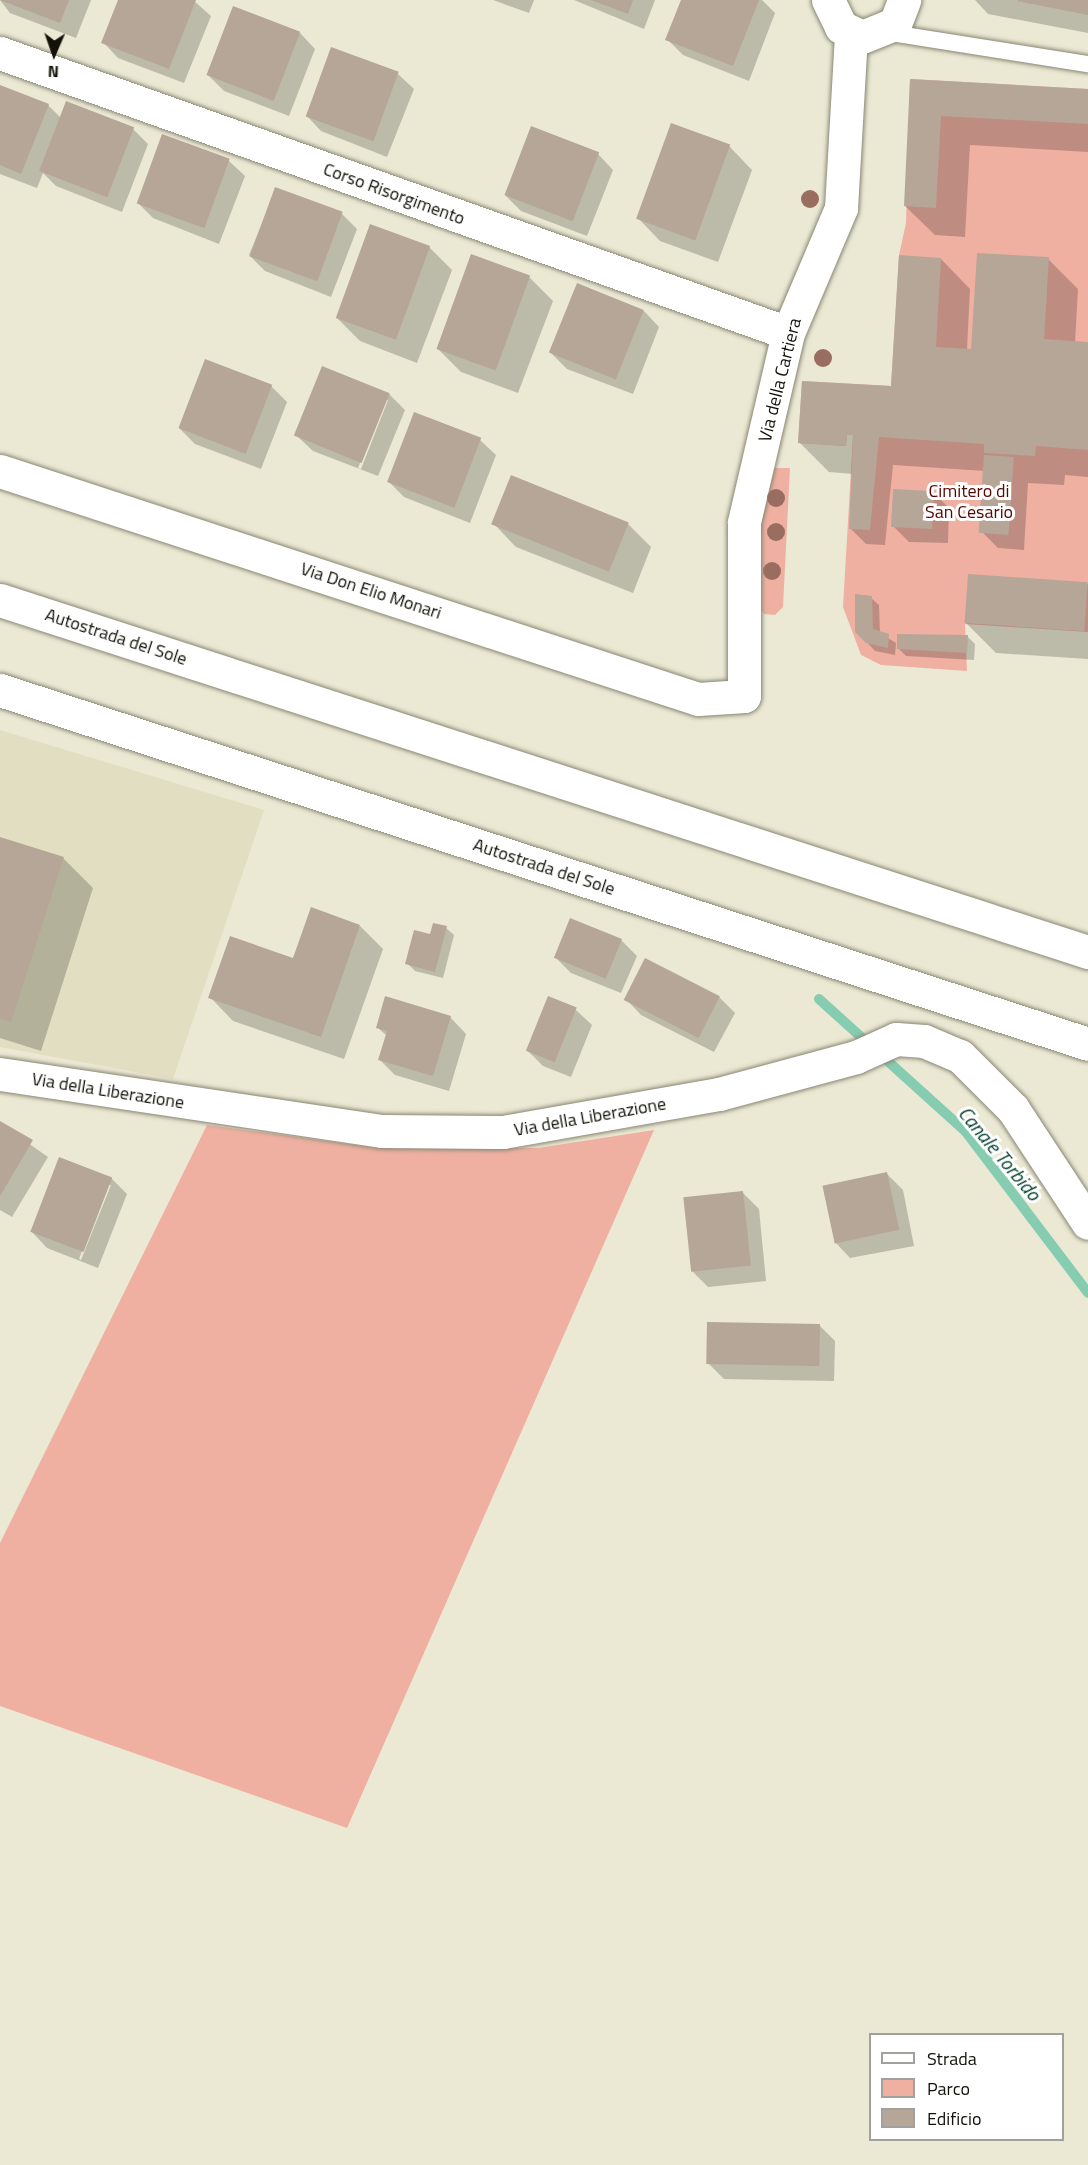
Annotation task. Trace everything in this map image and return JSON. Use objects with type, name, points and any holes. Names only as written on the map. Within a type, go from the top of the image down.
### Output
[{"type":"main road","points":[[826,2],[851,34],[885,32],[895,24],[904,0]]},
{"type":"main road","name":"Via della Cartiera","points":[[744,696],[744,522],[788,333],[841,208],[851,34]]},
{"type":"main road","name":"Corso Risorgimento","points":[[0,53],[788,333]]},
{"type":"main road","name":"Via Don Elio Monari","points":[[0,471],[698,699],[744,696]]},
{"type":"main road","name":"Autostrada del Sole","points":[[0,600],[1088,952]]},
{"type":"main road","name":"Autostrada del Sole","points":[[0,690],[1088,1044]]},
{"type":"main road","name":"Via della Liberazione","points":[[0,1074],[382,1131],[503,1132],[718,1094],[856,1057],[896,1039],[924,1041],[960,1056],[1013,1109],[1088,1223]]},
{"type":"lane","points":[[885,32],[1088,64]]},
{"type":"shaded area","points":[[0,730],[264,810],[173,1079],[0,1047]]},
{"type":"green space","name":"Cimitero di San Cesario","points":[[910,79],[1088,89],[1088,632],[965,624],[967,671],[881,665],[861,655],[843,607],[853,435],[847,435],[846,446],[798,443],[802,381],[891,386],[899,255],[906,223]]},
{"type":"green space","points":[[774,468],[790,468],[783,607],[775,615],[764,614],[756,602],[762,497]]},
{"type":"green space","points":[[207,1125],[377,1148],[538,1148],[654,1130],[347,1828],[0,1706],[0,1543]]},
{"type":"building","points":[[0,0],[69,0],[60,23]]},
{"type":"building","points":[[118,0],[196,0],[169,69],[101,43]]},
{"type":"building","points":[[591,0],[633,0],[628,14]]},
{"type":"building","points":[[681,0],[759,0],[733,66],[665,40]]},
{"type":"building","points":[[1088,0],[1088,15],[1017,1]]},
{"type":"building","points":[[233,6],[300,32],[274,101],[206,75]]},
{"type":"building","points":[[331,47],[399,72],[373,141],[306,117]]},
{"type":"building","points":[[910,79],[1088,89],[1088,124],[941,116],[936,208],[904,206]]},
{"type":"building","points":[[0,85],[49,104],[21,174],[0,165]]},
{"type":"building","points":[[66,101],[134,127],[107,197],[39,171]]},
{"type":"building","points":[[671,123],[730,145],[695,240],[636,219]]},
{"type":"building","points":[[531,126],[599,152],[573,221],[504,195]]},
{"type":"building","points":[[162,134],[230,159],[204,228],[137,204]]},
{"type":"building","points":[[275,187],[343,212],[317,281],[250,257]]},
{"type":"building","points":[[370,224],[430,246],[396,340],[336,318]]},
{"type":"building","points":[[977,253],[1049,257],[1044,339],[1088,342],[1088,450],[1036,446],[1035,456],[984,453],[984,444],[879,437],[870,530],[849,529],[853,435],[847,435],[846,446],[798,443],[802,381],[891,386],[899,255],[941,258],[936,347],[971,349]]},
{"type":"building","points":[[471,254],[530,276],[496,370],[436,349]]},
{"type":"building","points":[[577,283],[644,310],[616,380],[549,353]]},
{"type":"building","points":[[205,359],[272,385],[246,454],[178,428]]},
{"type":"building","points":[[322,366],[390,393],[362,463],[294,436]]},
{"type":"building","points":[[414,412],[481,438],[454,508],[387,482]]},
{"type":"building","points":[[984,455],[1014,457],[1008,535],[979,533]]},
{"type":"building","points":[[511,475],[629,523],[609,572],[491,524]]},
{"type":"building","points":[[893,489],[934,491],[932,529],[891,527]]},
{"type":"building","points":[[968,574],[1088,582],[1084,631],[965,623]]},
{"type":"building","points":[[855,594],[872,596],[873,629],[889,634],[888,648],[866,643],[855,632]]},
{"type":"building","points":[[897,634],[968,635],[967,653],[897,649]]},
{"type":"building","points":[[0,837],[64,857],[11,1022],[0,1019]]},
{"type":"building","points":[[311,907],[360,925],[321,1037],[208,998],[230,936],[293,958]]},
{"type":"building","points":[[570,918],[622,939],[606,979],[554,958]]},
{"type":"building","points":[[433,923],[447,926],[435,972],[405,964],[414,930],[430,934]]},
{"type":"building","points":[[645,958],[720,996],[699,1038],[624,1000]]},
{"type":"building","points":[[385,996],[451,1016],[433,1076],[378,1060],[387,1031],[376,1028]]},
{"type":"building","points":[[548,996],[577,1008],[555,1062],[526,1051]]},
{"type":"building","points":[[0,1121],[33,1140],[0,1196]]},
{"type":"building","points":[[59,1157],[112,1177],[84,1252],[30,1232]]},
{"type":"building","points":[[887,1172],[899,1230],[835,1243],[822,1186]]},
{"type":"building","points":[[743,1191],[751,1266],[691,1272],[683,1197]]},
{"type":"building","points":[[707,1322],[820,1324],[819,1366],[706,1364]]},
{"type":"waterway","name":"Canale Torbido","points":[[819,999],[966,1132],[1088,1293]]}]
